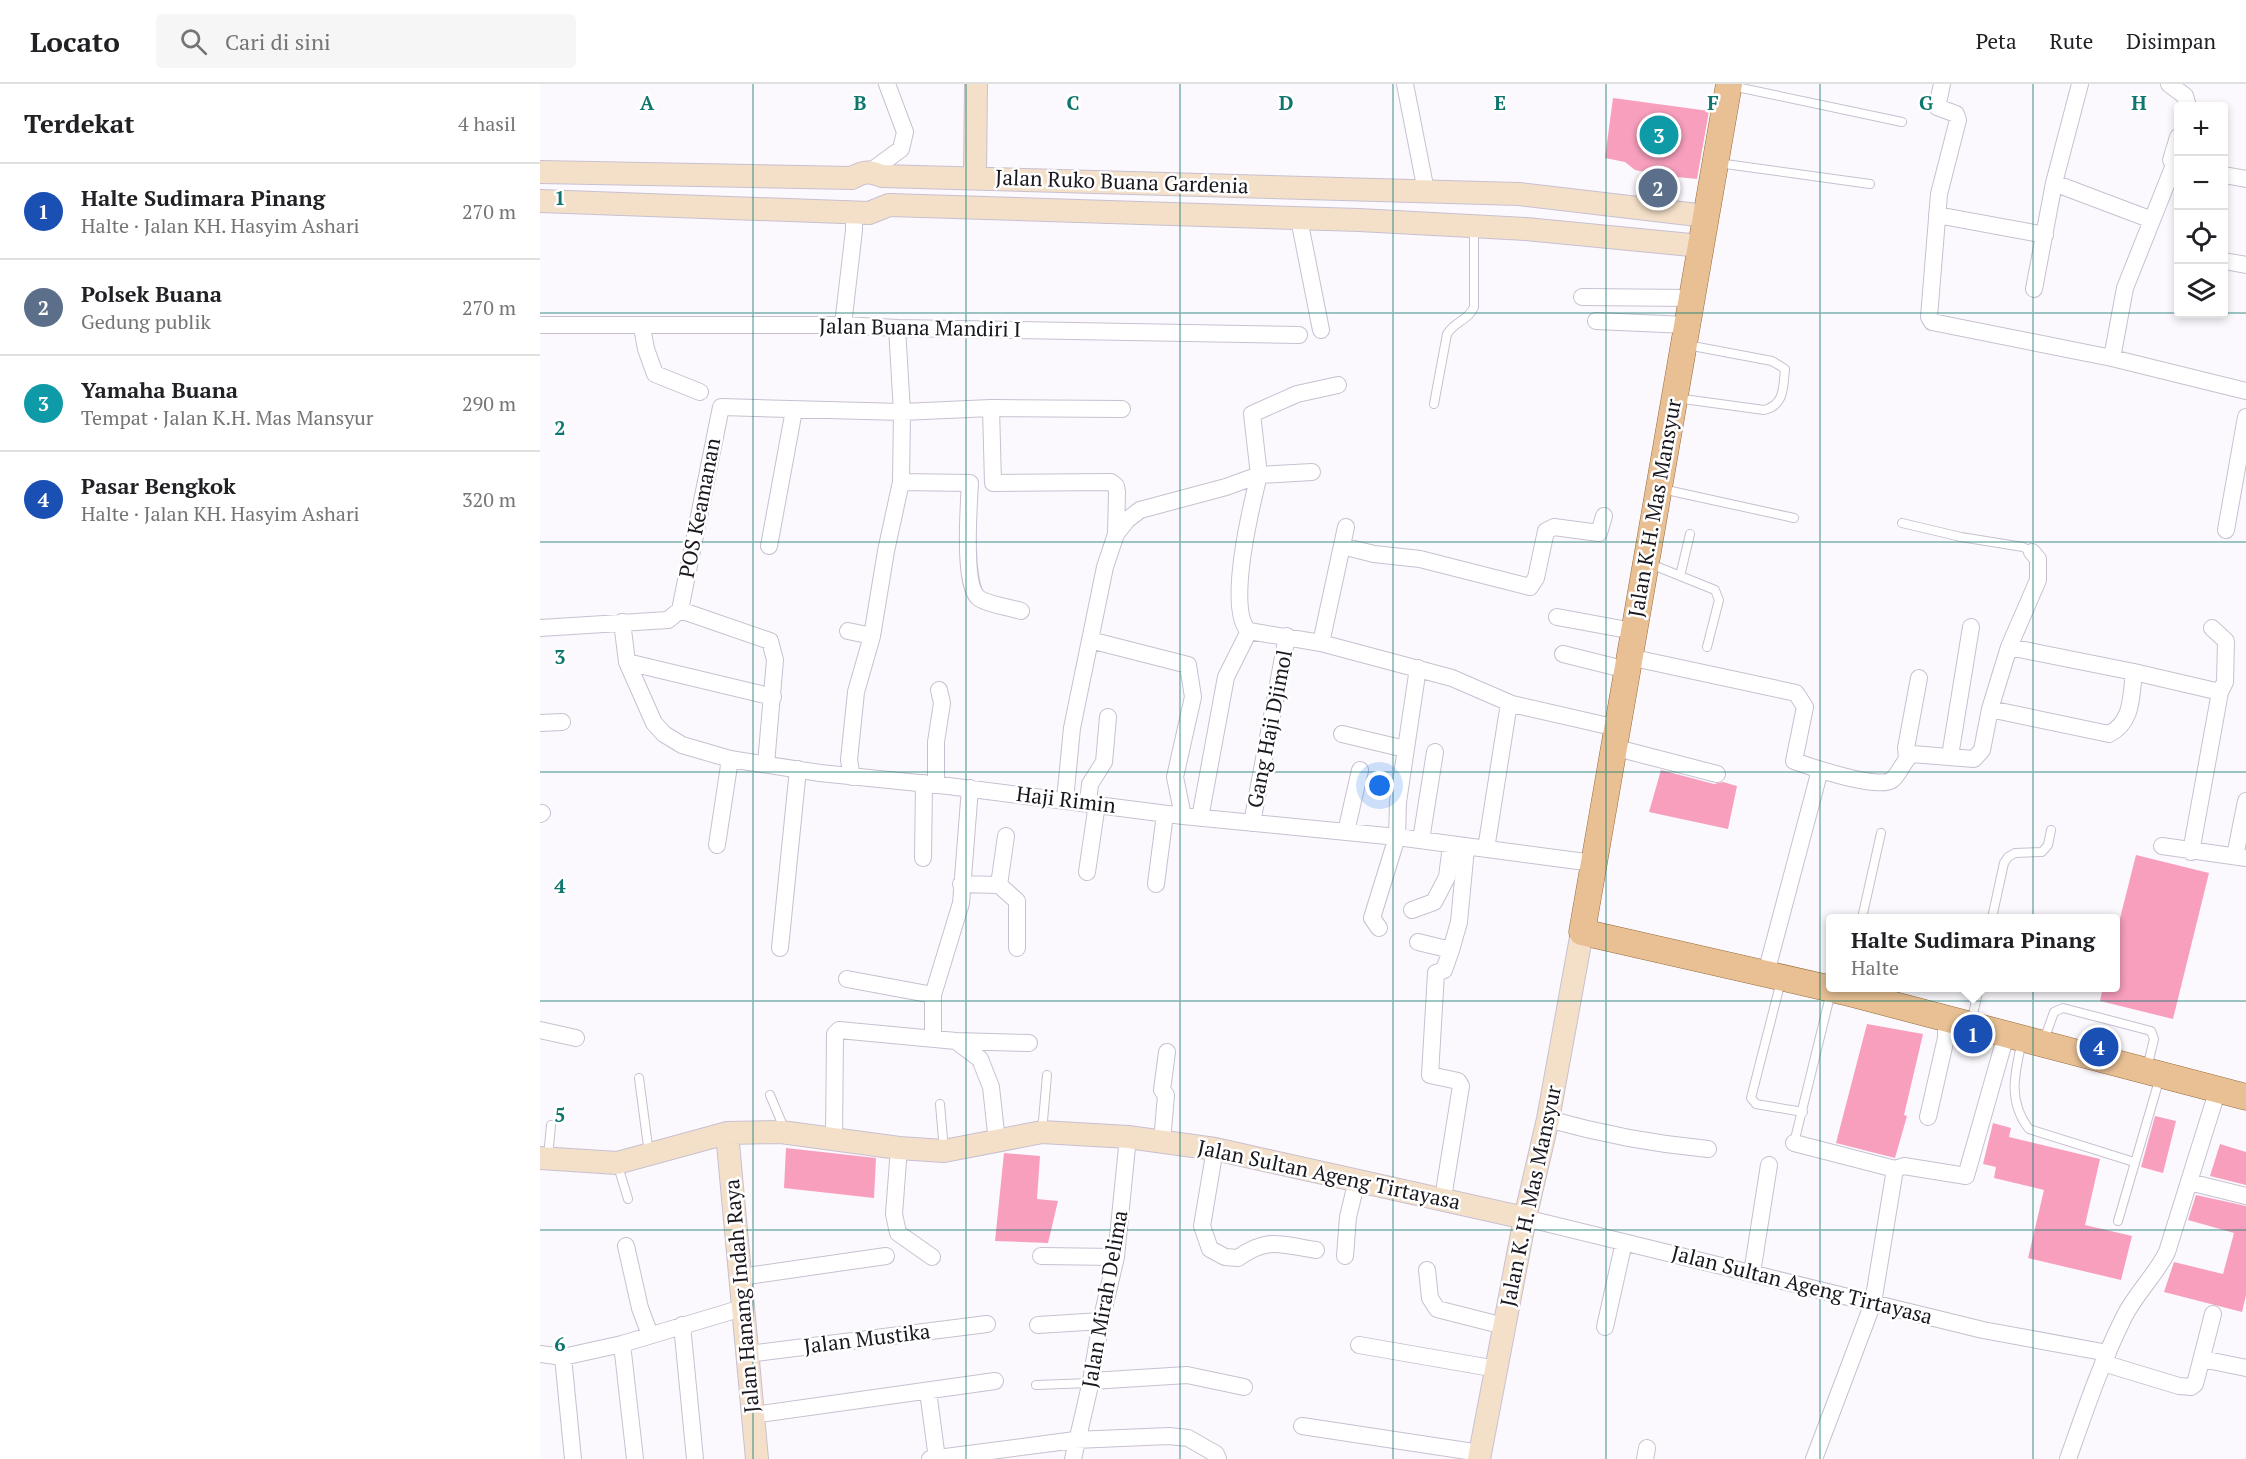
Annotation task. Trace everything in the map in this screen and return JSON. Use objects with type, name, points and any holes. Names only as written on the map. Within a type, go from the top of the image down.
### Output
[{"type":"main road","name":"Jalan K.H. Mas Mansyur","points":[[1582,932],[1729,85]]},
{"type":"main road","points":[[1582,932],[1826,987]]},
{"type":"main road","points":[[1848,992],[2246,1097]]},
{"type":"street","points":[[843,325],[854,230],[854,212],[849,206],[846,192],[862,175],[901,149],[905,132],[887,84]]},
{"type":"street","points":[[975,177],[976,84]]},
{"type":"street","points":[[1405,84],[1426,191]]},
{"type":"street","points":[[1942,84],[1937,107],[1956,114],[1958,120],[1939,194],[1929,317],[1932,322],[2112,358],[2246,391]]},
{"type":"street","points":[[2034,289],[2054,183],[2080,84]]},
{"type":"street","points":[[2112,358],[2125,288],[2174,170]]},
{"type":"street","name":"Jalan Ruko Buana Gardenia","points":[[540,172],[975,177],[1519,194],[1706,216]]},
{"type":"street","points":[[2228,176],[2246,179]]},
{"type":"street","points":[[1086,211],[1087,180]]},
{"type":"street","points":[[2054,183],[2152,220]]},
{"type":"street","points":[[1359,189],[1359,220]]},
{"type":"street","name":"Jalan Ruko Buana Gardenia","points":[[540,201],[854,212],[872,212],[889,205],[1359,220],[1526,229],[1701,246]]},
{"type":"street","points":[[1659,211],[1665,226],[1659,242]]},
{"type":"street","points":[[1937,215],[2044,235]]},
{"type":"street","points":[[1299,219],[1321,330]]},
{"type":"street","points":[[2228,262],[2246,265]]},
{"type":"street","points":[[1582,297],[1692,298]]},
{"type":"street","points":[[1596,321],[1685,334]]},
{"type":"street","name":"Jalan Buana Mandiri I","points":[[540,325],[642,327],[843,325],[897,328],[1299,335]]},
{"type":"street","points":[[642,327],[646,350],[655,374],[700,392]]},
{"type":"street","points":[[852,777],[849,760],[856,692],[872,636],[886,551],[901,482],[902,412],[897,328]]},
{"type":"street","points":[[1249,631],[1242,620],[1239,574],[1259,475],[1252,414],[1298,394],[1338,385]]},
{"type":"street","name":"POS Keamanan","points":[[680,610],[721,407],[794,410]]},
{"type":"street","points":[[991,408],[993,483],[1111,482],[1116,486],[1116,534],[1105,567],[1072,728],[1065,800]]},
{"type":"street","points":[[769,546],[794,410],[902,412],[991,408],[1122,409]]},
{"type":"street","points":[[2226,530],[2246,417]]},
{"type":"street","points":[[1116,534],[1127,520],[1140,510],[1259,475],[1312,472]]},
{"type":"street","points":[[901,482],[970,483],[968,556],[973,590],[980,599],[1021,611]]},
{"type":"street","points":[[1342,546],[1374,554],[1420,559],[1530,587],[1536,578],[1545,531],[1554,527],[1599,533],[1604,516]]},
{"type":"street","points":[[1321,643],[1346,527]]},
{"type":"street","points":[[1906,758],[1916,753],[1974,759],[1979,756],[1989,709],[2009,647],[2038,580],[2038,559],[2032,552]]},
{"type":"street","points":[[540,628],[668,620],[680,610],[770,641],[775,660],[766,764]]},
{"type":"street","points":[[1557,617],[1633,631]]},
{"type":"street","name":"Haji Rimin","points":[[614,623],[627,662],[654,723],[664,734],[702,752],[730,759],[852,777],[970,788],[1191,817],[1397,837],[1458,847],[1593,863]]},
{"type":"street","points":[[1950,756],[1971,627]]},
{"type":"street","points":[[2191,852],[2220,692],[2225,682],[2226,641],[2211,628]]},
{"type":"street","points":[[848,631],[872,636]]},
{"type":"street","points":[[1249,631],[1321,643],[1452,678],[1509,703],[1717,774]]},
{"type":"street","points":[[1191,817],[1227,676],[1249,631]]},
{"type":"street","name":"Gang Haji Djimol","points":[[1252,823],[1287,636]]},
{"type":"street","points":[[1090,640],[1188,665],[1193,697],[1175,777],[1191,817]]},
{"type":"street","points":[[2009,647],[2220,692]]},
{"type":"street","points":[[1563,654],[1796,693],[1805,707],[1794,761],[1820,770],[1880,783],[1894,778],[1906,758],[1919,678]]},
{"type":"street","points":[[627,662],[773,698]]},
{"type":"street","points":[[1378,928],[1372,918],[1397,837],[1398,802],[1418,668]]},
{"type":"street","points":[[1989,709],[2109,734],[2120,729],[2127,719],[2134,672]]},
{"type":"street","points":[[923,858],[930,784],[942,703],[939,690]]},
{"type":"street","points":[[1486,849],[1509,703]]},
{"type":"street","points":[[1087,872],[1093,804],[1090,784],[1104,762],[1108,717]]},
{"type":"street","points":[[540,723],[562,722]]},
{"type":"street","points":[[1342,734],[1405,749]]},
{"type":"street","points":[[1421,840],[1435,752]]},
{"type":"street","points":[[717,845],[730,759]]},
{"type":"street","points":[[780,948],[798,770]]},
{"type":"street","points":[[1346,832],[1360,770]]},
{"type":"street","points":[[1774,975],[1820,770]]},
{"type":"street","points":[[933,1039],[933,994],[961,903],[970,788]]},
{"type":"street","points":[[2162,846],[2191,852],[2240,857],[2246,801]]},
{"type":"street","points":[[1156,884],[1165,814]]},
{"type":"street","points":[[999,885],[1006,836]]},
{"type":"street","points":[[1412,910],[1434,902],[1447,877],[1458,847]]},
{"type":"street","points":[[1443,1198],[1461,1086],[1458,1081],[1430,1075],[1436,973],[1444,970],[1459,922],[1458,847]]},
{"type":"street","points":[[961,884],[999,885],[1017,901],[1017,948]]},
{"type":"street","name":"Jalan K. H. Mas Mansyur","points":[[1480,1456],[1525,1218],[1548,1119],[1582,932]]},
{"type":"street","points":[[1418,942],[1451,950]]},
{"type":"street","points":[[847,979],[933,994]]},
{"type":"street","points":[[1928,1117],[1946,1038],[1959,1023]]},
{"type":"street","points":[[540,1030],[576,1038]]},
{"type":"street","points":[[834,1139],[836,1031],[956,1041],[1029,1043]]},
{"type":"street","points":[[1794,1143],[1895,1169],[1904,1166],[1963,1177],[1968,1174],[2024,1040]]},
{"type":"street","points":[[956,1041],[980,1059],[991,1087],[997,1143]]},
{"type":"street","points":[[1162,1142],[1166,1095],[1162,1090],[1167,1052]]},
{"type":"street","points":[[2068,1459],[2106,1358],[2132,1302],[2162,1261],[2218,1089]]},
{"type":"street","points":[[1548,1119],[1588,1130],[1670,1146],[1708,1149]]},
{"type":"street","name":"Jalan Sultan Ageng Tirtayasa","points":[[544,1158],[617,1163],[715,1136],[781,1132],[899,1148],[944,1151],[997,1143],[1042,1132],[1128,1137],[1215,1149],[1443,1198],[2106,1358],[2185,1388],[2195,1384],[2202,1359]]},
{"type":"street","name":"Jalan Hanang Indah Raya","points":[[715,1136],[740,1277],[757,1459]]},
{"type":"street","name":"Jalan Mirah Delima","points":[[1073,1459],[1116,1257],[1128,1137]]},
{"type":"street","points":[[899,1148],[894,1215],[898,1233],[932,1257]]},
{"type":"street","points":[[1215,1149],[1202,1226],[1210,1249],[1225,1257],[1238,1258],[1256,1245],[1274,1243],[1316,1250]]},
{"type":"street","points":[[1752,1274],[1769,1165]]},
{"type":"street","points":[[1814,1459],[1873,1303],[1895,1169]]},
{"type":"street","points":[[1345,1256],[1347,1224],[1357,1180]]},
{"type":"street","points":[[2189,1182],[2246,1196]]},
{"type":"street","points":[[1605,1327],[1624,1242]]},
{"type":"street","points":[[626,1246],[640,1308],[650,1335]]},
{"type":"street","points":[[740,1277],[886,1256]]},
{"type":"street","points":[[1041,1256],[1116,1257]]},
{"type":"street","points":[[1427,1270],[1430,1298],[1437,1309],[1504,1326]]},
{"type":"street","points":[[540,1354],[563,1357],[622,1344],[742,1308]]},
{"type":"street","points":[[2213,1314],[2202,1359],[2246,1368]]},
{"type":"street","points":[[1038,1325],[1101,1321]]},
{"type":"street","name":"Jalan Mustika","points":[[748,1354],[987,1324]]},
{"type":"street","points":[[682,1325],[695,1459]]},
{"type":"street","points":[[622,1344],[635,1459]]},
{"type":"street","points":[[1359,1345],[1497,1369]]},
{"type":"street","points":[[563,1357],[573,1459]]},
{"type":"street","points":[[1091,1382],[1187,1376],[1244,1387]]},
{"type":"street","points":[[753,1415],[995,1381]]},
{"type":"street","points":[[928,1391],[934,1459],[1076,1440],[1169,1436],[1188,1438],[1216,1454],[1218,1459]]},
{"type":"street","points":[[1302,1426],[1480,1456]]},
{"type":"lane","points":[[1729,85],[1902,122]]},
{"type":"lane","points":[[1715,163],[1870,184]]},
{"type":"lane","points":[[1434,404],[1447,334],[1453,324],[1470,314],[1474,308],[1474,227]]},
{"type":"lane","points":[[1674,397],[1764,410],[1775,407],[1782,398],[1785,369],[1772,361],[1685,334]]},
{"type":"lane","points":[[1658,488],[1794,518]]},
{"type":"lane","points":[[1902,523],[1961,537],[2023,547],[2032,552]]},
{"type":"lane","points":[[1680,576],[1690,534]]},
{"type":"lane","points":[[1645,562],[1715,590],[1719,600],[1707,647]]},
{"type":"lane","points":[[1993,914],[2004,863],[2015,853],[2042,852],[2048,845],[2051,830]]},
{"type":"lane","points":[[1863,914],[1881,833]]},
{"type":"lane","points":[[1774,975],[1751,1098],[1756,1104],[1803,1112]]},
{"type":"lane","points":[[1794,1143],[1840,992]]},
{"type":"lane","points":[[1959,1023],[1975,992]]},
{"type":"lane","points":[[2118,1221],[2134,1162],[2154,1071],[2154,1039],[2151,1031],[2063,1008],[2054,1012],[2024,1040],[2013,1077],[2013,1090],[2018,1107],[2029,1129],[2134,1162]]},
{"type":"lane","points":[[1042,1132],[1047,1075]]},
{"type":"lane","points":[[639,1078],[649,1154]]},
{"type":"lane","points":[[770,1095],[781,1121],[781,1132]]},
{"type":"lane","points":[[940,1104],[944,1151]]},
{"type":"lane","points":[[544,1158],[551,1125]]},
{"type":"lane","points":[[617,1163],[628,1199]]},
{"type":"lane","points":[[1036,1385],[1091,1382]]},
{"type":"building","points":[[1613,98],[1709,111],[1697,179],[1677,177],[1665,198],[1646,195],[1645,172],[1635,170],[1625,162],[1605,158]]},
{"type":"building","points":[[1661,770],[1714,784],[1723,782],[1737,786],[1728,829],[1649,812]]},
{"type":"building","points":[[2136,855],[2209,873],[2173,1019],[2100,1001],[2102,992],[2120,992],[2120,918]]},
{"type":"building","points":[[1867,1024],[1923,1034],[1904,1115],[1907,1116],[1895,1158],[1836,1143]]},
{"type":"building","points":[[2155,1116],[2176,1121],[2163,1173],[2141,1167]]},
{"type":"building","points":[[1993,1123],[2011,1128],[2009,1137],[2100,1159],[2085,1225],[2132,1236],[2121,1280],[2028,1258],[2044,1190],[1994,1178],[1996,1167],[1983,1164]]},
{"type":"building","points":[[2220,1144],[2246,1152],[2246,1185],[2210,1176]]},
{"type":"building","points":[[786,1148],[876,1158],[874,1198],[784,1188]]},
{"type":"building","points":[[1004,1153],[1040,1156],[1037,1199],[1058,1201],[1048,1243],[995,1241]]},
{"type":"building","points":[[2196,1195],[2246,1206],[2246,1295],[2242,1312],[2164,1292],[2174,1262],[2223,1274],[2234,1233],[2188,1220]]},
{"type":"place","name":"Yamaha Buana","points":[[1659,135]]},
{"type":"place","name":"Polsek Buana","points":[[1658,188]]},
{"type":"place","name":"Halte Sudimara Pinang","points":[[1973,1034]]},
{"type":"place","name":"Pasar Bengkok","points":[[2099,1047]]}]
